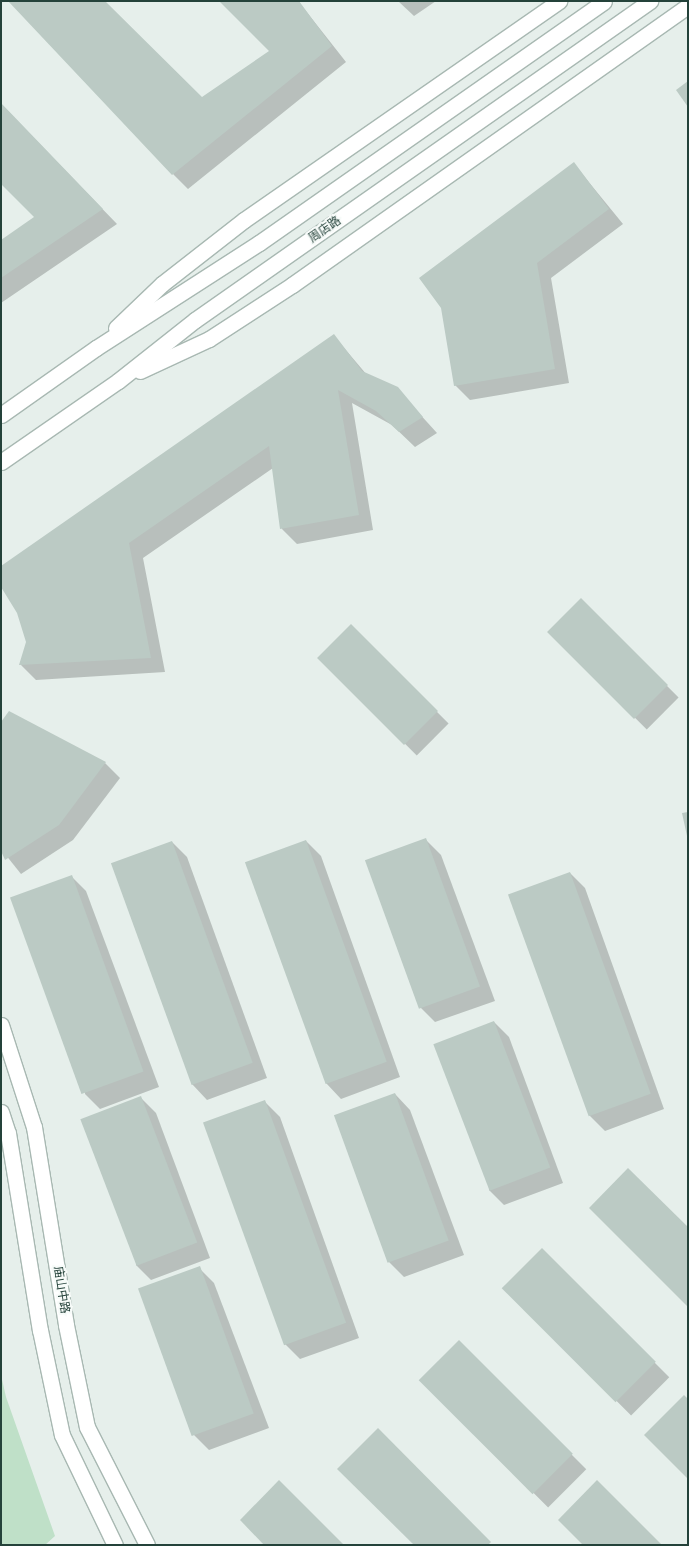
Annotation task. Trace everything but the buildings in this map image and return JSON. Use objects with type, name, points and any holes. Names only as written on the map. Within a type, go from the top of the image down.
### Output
[{"type":"street","points":[[96,348],[162,284],[244,220],[559,1]]},
{"type":"street","points":[[1,415],[96,348],[259,243],[604,1]]},
{"type":"street","name":"周店路","points":[[1,462],[118,381],[195,320],[650,1]]},
{"type":"street","points":[[118,381],[209,339],[292,285],[688,6]]},
{"type":"street","name":"庙山中路","points":[[1,1025],[34,1126],[66,1325],[87,1427],[147,1545]]},
{"type":"street","points":[[1,1112],[8,1133],[40,1330],[62,1435],[115,1545]]},
{"type":"green space","points":[[1,1375],[6,1397],[55,1536],[45,1545],[1,1545]]}]
